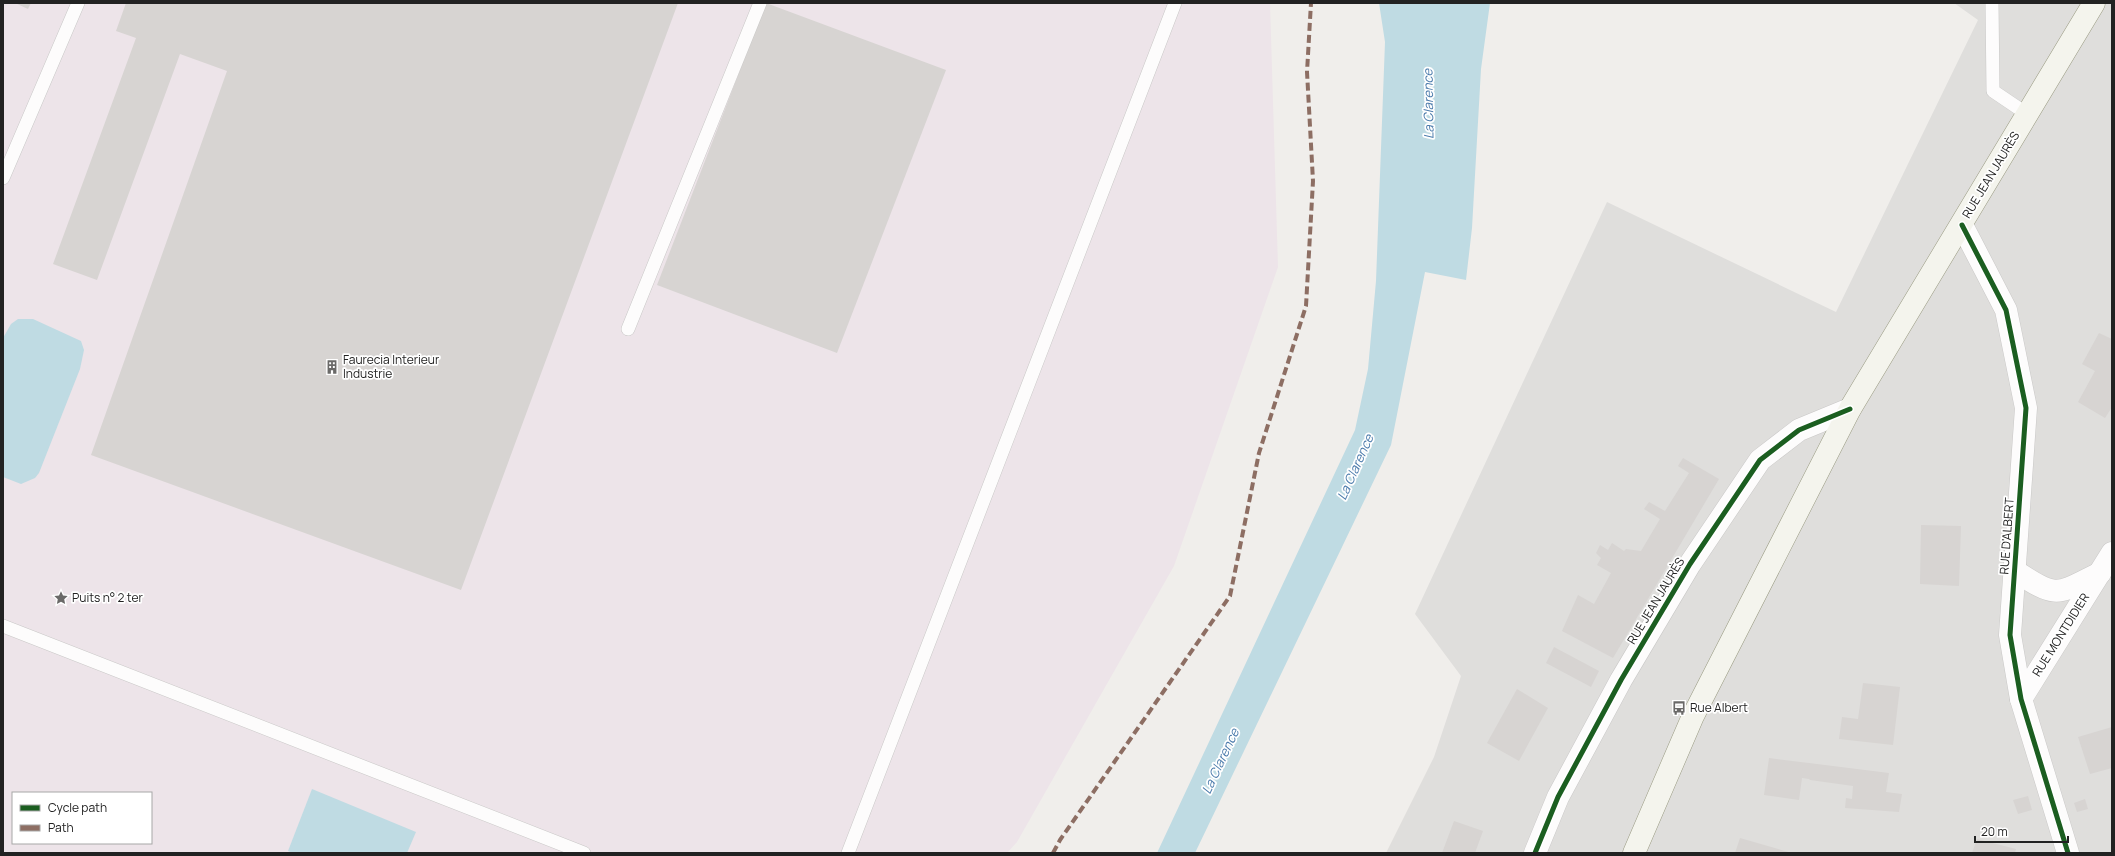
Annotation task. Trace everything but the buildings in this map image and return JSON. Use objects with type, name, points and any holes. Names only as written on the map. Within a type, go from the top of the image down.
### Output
[{"type":"main road","name":"RUE JEAN JAURÈS","points":[[1634,853],[1693,716],[1850,409],[1962,225],[2094,3]]},
{"type":"street","name":"RUE D'ALBERT","points":[[1962,225],[2006,310],[2026,408],[2010,635],[2021,699],[2068,853]]},
{"type":"street","name":"RUE JEAN JAURÈS","points":[[1535,853],[1558,797],[1620,680],[1690,564],[1760,460],[1799,430],[1850,409]]},
{"type":"street","name":"RUE MONTDIDIER","points":[[2021,699],[2106,572],[2112,553]]},
{"type":"street","name":"RUE MONTDIDIER","points":[[2015,571],[2043,589],[2062,592],[2106,572]]},
{"type":"lane","points":[[3,178],[78,3]]},
{"type":"lane","points":[[628,329],[760,3]]},
{"type":"lane","points":[[848,853],[1175,3]]},
{"type":"lane","points":[[1992,3],[1993,91],[2027,114]]},
{"type":"lane","points":[[3,626],[584,853]]},
{"type":"shaded area","points":[[3,3],[1270,3],[1278,267],[1174,566],[1017,842],[1007,853],[3,853]]},
{"type":"shaded area","points":[[1954,3],[2112,3],[2112,853],[1386,853],[1434,757],[1461,676],[1415,614],[1607,202],[1836,312],[1978,20]]},
{"type":"water","name":"La Clarence","points":[[1379,3],[1490,3],[1481,69],[1472,228],[1466,280],[1425,272],[1391,445],[1195,853],[1157,853],[1355,430],[1368,369],[1376,281],[1385,42]]},
{"type":"water","points":[[18,319],[33,319],[81,341],[84,350],[80,369],[39,473],[35,478],[21,484],[3,477],[3,338],[11,324]]},
{"type":"water","points":[[312,789],[416,832],[407,853],[293,853],[288,851]]},
{"type":"marked path","points":[[1053,853],[1060,840],[1230,596],[1259,453],[1306,306],[1313,181],[1307,72],[1311,3]]},
{"type":"cycle path","points":[[1962,225],[2006,310],[2026,408],[2010,635],[2021,699],[2068,853]]},
{"type":"cycle path","points":[[1535,853],[1558,797],[1621,680],[1690,564],[1760,460],[1799,430],[1850,409]]},
{"type":"place","name":"Faurecia Interieur Industrie","points":[[332,367]]},
{"type":"place","name":"Puits n° 2 ter","points":[[61,598]]},
{"type":"place","name":"Rue Albert","points":[[1679,708]]}]
